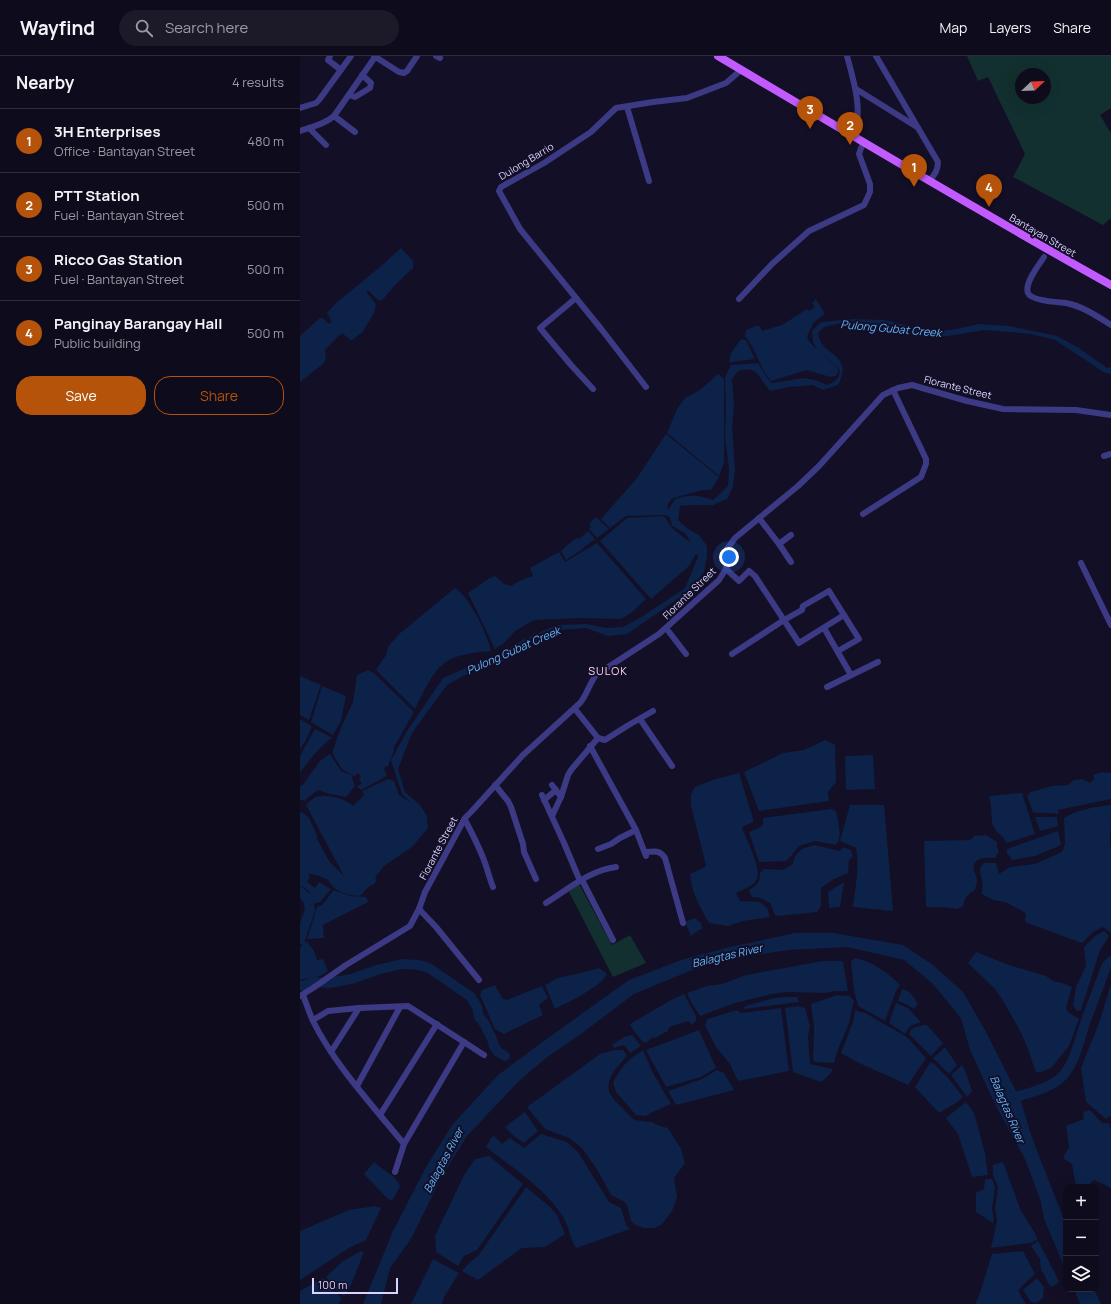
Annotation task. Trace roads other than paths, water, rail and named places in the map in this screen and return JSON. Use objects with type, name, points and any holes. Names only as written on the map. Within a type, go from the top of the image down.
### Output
[{"type":"main road","name":"Bantayan Street","points":[[718,56],[854,136],[1046,253],[1111,285]]},
{"type":"street","points":[[330,56],[328,60],[341,70]]},
{"type":"street","points":[[300,108],[319,100],[352,56]]},
{"type":"street","points":[[300,131],[329,121],[334,116],[374,56],[384,59],[399,72],[404,73],[417,56]]},
{"type":"street","points":[[847,56],[856,89],[858,119],[854,136]]},
{"type":"street","points":[[876,56],[938,162],[938,168],[933,178],[928,181]]},
{"type":"street","name":"Dulong Barrio","points":[[646,388],[520,229],[498,191],[501,187],[544,163],[591,132],[616,108],[687,98],[726,83],[741,70]]},
{"type":"street","points":[[349,95],[356,96],[370,88],[371,83],[362,76]]},
{"type":"street","points":[[856,89],[919,128]]},
{"type":"street","points":[[627,107],[649,181]]},
{"type":"street","points":[[334,116],[355,132]]},
{"type":"street","points":[[309,128],[326,145]]},
{"type":"street","points":[[739,299],[772,264],[809,231],[864,205],[870,192],[870,184],[859,154],[864,143]]},
{"type":"street","points":[[1046,253],[1027,283],[1027,292],[1030,296],[1068,303],[1111,324]]},
{"type":"street","points":[[576,298],[540,328],[571,365],[594,389]]},
{"type":"street","name":"Florante Street","points":[[301,996],[346,965],[410,926],[419,909],[425,892],[465,820],[495,785],[523,755],[575,709],[584,699],[591,682],[596,675],[666,628],[719,580],[726,569],[726,553],[730,544],[798,486],[883,395],[898,388],[912,385],[967,401],[1003,409],[1076,410],[1111,415]]},
{"type":"street","points":[[863,514],[922,477],[926,464],[926,459],[893,390]]},
{"type":"street","points":[[1104,456],[1111,454]]},
{"type":"street","points":[[759,518],[791,562]]},
{"type":"street","points":[[779,544],[791,535]]},
{"type":"street","points":[[1081,563],[1111,625]]},
{"type":"street","points":[[726,569],[739,581],[749,571],[756,576],[799,643],[844,615]]},
{"type":"street","points":[[732,654],[802,610],[803,606],[829,591],[859,639],[838,651]]},
{"type":"street","points":[[666,628],[686,654]]},
{"type":"street","points":[[824,628],[851,675]]},
{"type":"street","points":[[827,687],[878,662]]},
{"type":"street","points":[[575,709],[598,738],[606,740],[653,711]]},
{"type":"street","points":[[640,719],[672,766]]},
{"type":"street","points":[[552,816],[561,797],[568,775],[598,738]]},
{"type":"street","points":[[590,746],[636,830],[645,854],[660,852],[665,858],[683,923]]},
{"type":"street","points":[[495,785],[511,807],[523,844],[524,852],[536,879]]},
{"type":"street","points":[[552,785],[561,797]]},
{"type":"street","points":[[556,790],[543,797],[581,881],[613,940]]},
{"type":"street","points":[[465,820],[475,840],[492,886]]},
{"type":"street","points":[[598,849],[611,844],[636,830]]},
{"type":"street","points":[[546,903],[596,873],[616,867]]},
{"type":"street","points":[[419,909],[436,927],[478,980]]},
{"type":"street","points":[[301,996],[331,1052],[404,1144]]},
{"type":"street","points":[[357,1086],[400,1006]]},
{"type":"street","points":[[313,1020],[328,1011],[408,1006],[484,1055]]},
{"type":"street","points":[[331,1052],[359,1008]]},
{"type":"street","points":[[380,1115],[437,1024]]},
{"type":"street","points":[[395,1172],[404,1144],[464,1042]]},
{"type":"water","points":[[401,248],[413,261],[413,268],[383,299],[379,301],[369,291],[366,292],[376,304],[372,316],[362,333],[351,340],[343,334],[339,335],[325,350],[326,357],[324,363],[300,382],[300,336],[320,318],[323,318],[329,324],[332,322],[327,313],[335,304]]},
{"type":"water","points":[[816,299],[825,314],[814,322],[807,336],[809,341],[817,350],[813,342],[812,331],[821,322],[853,319],[885,320],[926,330],[951,330],[979,324],[1009,326],[1057,336],[1079,348],[1107,368],[1111,367],[1111,374],[1105,373],[1055,340],[1031,334],[985,330],[935,338],[908,330],[841,323],[824,327],[818,333],[820,341],[824,347],[840,360],[842,374],[838,385],[823,390],[813,385],[770,391],[754,371],[738,371],[732,379],[734,406],[732,427],[735,469],[733,487],[727,499],[713,505],[680,506],[678,520],[688,529],[699,535],[707,546],[707,557],[704,572],[688,592],[627,634],[608,636],[586,628],[559,630],[525,647],[500,663],[476,669],[447,685],[412,733],[398,769],[405,792],[420,805],[427,816],[428,828],[412,847],[384,866],[370,884],[359,888],[317,875],[308,874],[310,877],[307,882],[315,888],[319,882],[331,889],[320,902],[313,904],[311,895],[300,886],[300,817],[316,837],[329,861],[344,876],[306,805],[315,798],[325,796],[341,799],[353,806],[364,795],[362,791],[388,779],[394,781],[399,795],[411,803],[402,794],[391,760],[407,731],[443,678],[475,664],[496,657],[522,640],[557,625],[586,624],[607,628],[623,627],[640,618],[685,588],[698,557],[696,554],[689,566],[651,599],[600,541],[627,518],[664,516],[672,528],[691,543],[685,533],[672,526],[670,517],[665,515],[626,516],[610,528],[601,519],[637,478],[666,434],[719,477],[711,490],[700,491],[672,499],[668,504],[668,510],[675,499],[686,496],[694,496],[713,500],[728,486],[729,469],[725,438],[725,377],[731,365],[758,363],[772,383],[804,378],[815,380],[827,385],[838,378],[840,370],[823,355],[839,370],[836,376],[830,377],[807,370],[771,381],[763,370],[745,336],[746,330],[756,326],[760,326],[762,331],[782,325],[807,309],[809,311],[815,307],[812,303]]},
{"type":"water","points":[[741,339],[746,340],[755,359],[729,363],[731,353]]},
{"type":"water","points":[[718,374],[724,379],[724,463],[719,476],[667,433],[677,409],[685,398],[700,390]]},
{"type":"water","points":[[596,517],[609,529],[597,538],[589,529],[591,527],[589,524]]},
{"type":"water","points":[[588,531],[595,539],[566,560],[561,551],[576,538],[579,539]]},
{"type":"water","points":[[597,543],[646,599],[631,613],[621,619],[581,618],[534,620],[515,631],[503,644],[495,649],[468,593],[495,576],[504,584],[511,586],[519,581],[533,576],[530,568],[559,552],[565,562]]},
{"type":"water","points":[[455,588],[461,593],[477,616],[486,635],[491,651],[460,656],[442,665],[429,682],[415,709],[376,670],[386,655],[388,647],[398,635]]},
{"type":"water","points":[[368,670],[375,674],[414,712],[394,747],[393,755],[388,766],[384,768],[387,776],[361,790],[357,786],[361,784],[359,779],[361,776],[358,773],[355,776],[352,775],[342,769],[333,755],[333,750],[342,725],[353,702],[357,675]]},
{"type":"water","points":[[300,676],[321,685],[309,720],[300,715]]},
{"type":"water","points":[[322,686],[346,696],[341,721],[333,735],[311,722]]},
{"type":"water","points":[[300,719],[312,726],[300,749]]},
{"type":"water","points":[[315,729],[333,738],[320,748],[300,773],[300,756]]},
{"type":"water","points":[[825,740],[835,745],[836,782],[828,792],[829,801],[759,811],[744,772],[783,753],[804,750]]},
{"type":"water","points":[[330,754],[341,771],[351,775],[355,786],[346,797],[318,790],[304,801],[300,799],[300,786],[303,785],[320,761]]},
{"type":"water","points":[[873,755],[875,789],[846,790],[845,756]]},
{"type":"water","points":[[1102,772],[1111,773],[1111,799],[1058,810],[1058,814],[1033,812],[1027,796],[1031,792],[1052,786],[1068,785],[1074,780],[1082,779],[1090,783],[1094,779],[1093,775]]},
{"type":"water","points":[[739,773],[754,822],[742,828],[753,854],[758,874],[757,879],[753,884],[736,893],[740,901],[760,902],[767,908],[770,917],[743,921],[728,926],[709,923],[696,899],[692,887],[690,874],[705,867],[706,865],[691,806],[691,795],[695,787],[716,779]]},
{"type":"water","points":[[1022,793],[1035,834],[1007,843],[996,831],[992,823],[989,796]]},
{"type":"water","points":[[850,805],[884,805],[893,911],[853,907],[857,870],[856,848],[840,841]]},
{"type":"water","points":[[1111,805],[1111,933],[1103,927],[1093,932],[1082,943],[1025,922],[1026,914],[1024,912],[1005,902],[993,900],[982,894],[980,870],[984,863],[996,863],[999,874],[1010,867],[1035,864],[1062,852],[1065,844],[1064,818],[1081,810]]},
{"type":"water","points":[[831,809],[836,811],[840,833],[836,845],[815,841],[799,846],[786,861],[759,862],[749,832],[761,827],[763,824],[763,818]]},
{"type":"water","points":[[1035,817],[1057,817],[1058,826],[1040,831]]},
{"type":"water","points":[[1058,831],[1061,844],[1059,846],[1035,856],[1012,860],[1007,853],[1007,849]]},
{"type":"water","points":[[986,835],[997,842],[999,851],[995,858],[983,858],[975,863],[974,871],[977,881],[975,890],[966,897],[963,907],[956,909],[926,907],[924,841],[971,840],[974,836]]},
{"type":"water","points":[[814,845],[840,851],[843,847],[851,850],[853,856],[849,860],[848,873],[834,879],[821,888],[821,906],[817,912],[777,916],[775,915],[770,903],[760,898],[752,897],[749,890],[758,883],[760,873],[764,869],[783,870],[793,864],[800,851]]},
{"type":"water","points":[[844,882],[840,907],[829,908],[828,892]]},
{"type":"water","points":[[334,890],[350,896],[366,897],[368,902],[323,925],[324,938],[307,939],[317,907],[322,905]]},
{"type":"water","points":[[695,918],[701,923],[702,929],[691,936],[685,922]]},
{"type":"water","points":[[1104,931],[1109,936],[1100,950],[1081,1010],[1077,1011],[1073,1005],[1076,987],[1086,966],[1084,947],[1095,936]]},
{"type":"water","name":"Balagtas River","points":[[795,933],[834,933],[903,945],[933,965],[963,992],[985,1030],[1021,1101],[1031,1135],[1063,1217],[1063,1264],[1044,1219],[1041,1202],[1025,1159],[996,1106],[970,1050],[961,1018],[933,984],[904,960],[847,947],[789,950],[743,957],[692,970],[634,994],[546,1058],[518,1082],[467,1136],[441,1178],[411,1239],[390,1268],[381,1304],[363,1304],[393,1231],[425,1169],[452,1125],[498,1075],[629,980],[684,959]]},
{"type":"water","points":[[304,941],[308,943],[314,951],[317,960],[323,959],[328,971],[315,978],[300,979],[300,948]]},
{"type":"water","points":[[976,952],[1009,965],[1046,976],[1053,981],[1072,987],[1066,1008],[1068,1012],[1079,1019],[1069,1046],[1051,1068],[1041,1072],[1036,1072],[1026,1044],[1002,999],[995,989],[968,963]]},
{"type":"water","points":[[855,958],[868,962],[879,968],[900,985],[896,991],[885,1021],[858,1006],[854,990],[851,961]]},
{"type":"water","points":[[823,961],[843,962],[848,991],[825,993],[786,992],[772,994],[735,1003],[700,1016],[687,993],[707,986],[722,984],[746,975]]},
{"type":"water","points":[[599,968],[607,974],[604,979],[584,994],[555,1009],[545,985],[558,978]]},
{"type":"water","points":[[1111,984],[1111,1115],[1106,1119],[1086,1102],[1081,1068],[1099,1023]]},
{"type":"water","points":[[495,985],[502,998],[507,1000],[542,986],[548,998],[539,1005],[543,1015],[504,1034],[495,1029],[480,995],[482,990]]},
{"type":"water","points":[[902,989],[910,992],[918,1004],[914,1009],[898,1001]]},
{"type":"water","points":[[684,994],[696,1016],[696,1021],[691,1025],[689,1021],[669,1027],[668,1031],[655,1038],[653,1037],[646,1043],[643,1042],[630,1024]]},
{"type":"water","points":[[837,995],[849,996],[854,1001],[849,1023],[834,1063],[815,1062],[813,1059],[814,1027],[811,1004]]},
{"type":"water","points":[[797,997],[799,1002],[744,1009],[745,1006],[774,998]]},
{"type":"water","points":[[896,1003],[908,1008],[921,1022],[910,1026],[905,1034],[889,1023]]},
{"type":"water","points":[[798,1006],[805,1008],[810,1026],[808,1037],[810,1064],[833,1069],[831,1073],[821,1082],[793,1072],[785,1008]]},
{"type":"water","points":[[781,1008],[789,1071],[738,1081],[730,1064],[716,1047],[705,1026],[707,1019],[737,1010],[741,1013]]},
{"type":"water","points":[[855,1010],[865,1013],[907,1037],[926,1058],[908,1085],[859,1063],[841,1053],[853,1022]]},
{"type":"water","points":[[927,1025],[943,1043],[931,1056],[909,1034],[912,1028]]},
{"type":"water","points":[[699,1030],[716,1068],[701,1077],[666,1087],[646,1050]]},
{"type":"water","points":[[632,1035],[641,1046],[630,1053],[624,1045],[614,1048],[612,1045],[624,1037]]},
{"type":"water","points":[[945,1047],[957,1065],[949,1074],[933,1058]]},
{"type":"water","points":[[614,1050],[623,1050],[627,1056],[616,1068],[610,1078],[610,1094],[634,1120],[652,1122],[668,1128],[681,1149],[685,1163],[674,1178],[677,1197],[672,1211],[662,1224],[655,1228],[644,1228],[635,1225],[631,1221],[627,1205],[623,1201],[611,1195],[598,1171],[582,1148],[569,1138],[545,1129],[527,1107],[600,1054]]},
{"type":"water","points":[[643,1050],[653,1073],[671,1104],[646,1116],[636,1115],[616,1092],[613,1083],[625,1064]]},
{"type":"water","points":[[930,1063],[933,1063],[948,1078],[963,1097],[939,1113],[915,1087]]},
{"type":"water","points":[[962,1065],[972,1091],[967,1097],[951,1075]]},
{"type":"water","points":[[717,1070],[724,1073],[734,1090],[676,1105],[668,1091],[702,1079]]},
{"type":"water","points":[[966,1102],[974,1113],[985,1153],[988,1175],[972,1177],[958,1134],[946,1118]]},
{"type":"water","points":[[1090,1110],[1102,1123],[1109,1123],[1111,1130],[1111,1188],[1094,1180],[1089,1184],[1075,1184],[1072,1164],[1063,1158],[1069,1147],[1066,1126],[1084,1119],[1083,1112]]},
{"type":"water","points":[[525,1112],[538,1131],[524,1143],[515,1137],[505,1127]]},
{"type":"water","points":[[541,1134],[567,1142],[578,1152],[609,1202],[621,1208],[626,1225],[630,1229],[576,1248],[567,1225],[556,1207],[528,1179],[486,1147],[493,1135],[502,1144],[510,1138],[524,1148]]},
{"type":"water","points":[[489,1156],[523,1184],[477,1250],[464,1256],[458,1266],[436,1252],[435,1236],[464,1175],[475,1159]]},
{"type":"water","points":[[374,1162],[398,1182],[400,1186],[393,1199],[390,1200],[387,1198],[364,1174]]},
{"type":"water","points":[[1003,1162],[1021,1211],[1036,1235],[1037,1240],[1030,1243],[991,1248],[997,1221],[995,1208],[998,1187],[993,1175],[993,1165]]},
{"type":"water","points":[[985,1179],[992,1179],[995,1188],[992,1209],[994,1220],[993,1223],[976,1212],[976,1193],[984,1189]]},
{"type":"water","points":[[526,1187],[550,1207],[557,1215],[565,1234],[545,1247],[522,1248],[478,1280],[462,1271],[478,1256]]},
{"type":"water","points":[[375,1206],[381,1208],[366,1240],[349,1248],[300,1280],[300,1231],[349,1210]]},
{"type":"water","points":[[1038,1241],[1059,1282],[1052,1287],[1041,1270],[1040,1259],[1031,1246]]},
{"type":"water","points":[[361,1251],[364,1252],[351,1285],[344,1296],[336,1290],[326,1277],[343,1261]]},
{"type":"water","points":[[1023,1251],[1035,1274],[1018,1291],[1026,1304],[975,1304],[979,1296],[992,1254]]},
{"type":"water","points":[[433,1259],[459,1273],[444,1297],[442,1304],[411,1304]]},
{"type":"water","points":[[323,1278],[342,1299],[338,1304],[300,1304],[300,1291]]},
{"type":"water","points":[[1037,1278],[1044,1287],[1043,1298],[1037,1303],[1031,1302],[1023,1290]]},
{"type":"water","points":[[1075,1292],[1095,1292],[1101,1304],[1080,1304]]},
{"type":"waterway","name":"Pulong Gubat Creek","points":[[300,817],[305,821],[312,837]]},
{"type":"waterway","name":"Pulong Gubat Creek","points":[[329,871],[334,880],[340,886],[348,889],[358,891],[364,884],[371,880]]},
{"type":"waterway","points":[[300,892],[308,899],[310,910],[300,939]]},
{"type":"waterway","name":"Balagtas River","points":[[1006,1100],[1046,1087],[1058,1080],[1068,1069],[1075,1054],[1106,967],[1111,961]]},
{"type":"waterway","points":[[300,985],[303,986],[313,982],[329,983],[351,979],[377,970],[402,964],[419,965],[429,968],[471,997],[477,1007],[479,1017],[484,1023],[494,1046],[498,1052],[505,1056]]},
{"type":"place","name":"Ricco Gas Station","points":[[810,129]]},
{"type":"place","name":"PTT Station","points":[[850,145]]},
{"type":"place","name":"3H Enterprises","points":[[914,187]]},
{"type":"place","name":"Panginay Barangay Hall","points":[[989,207]]},
{"type":"district","name":"SULOK","points":[[608,670]]}]
